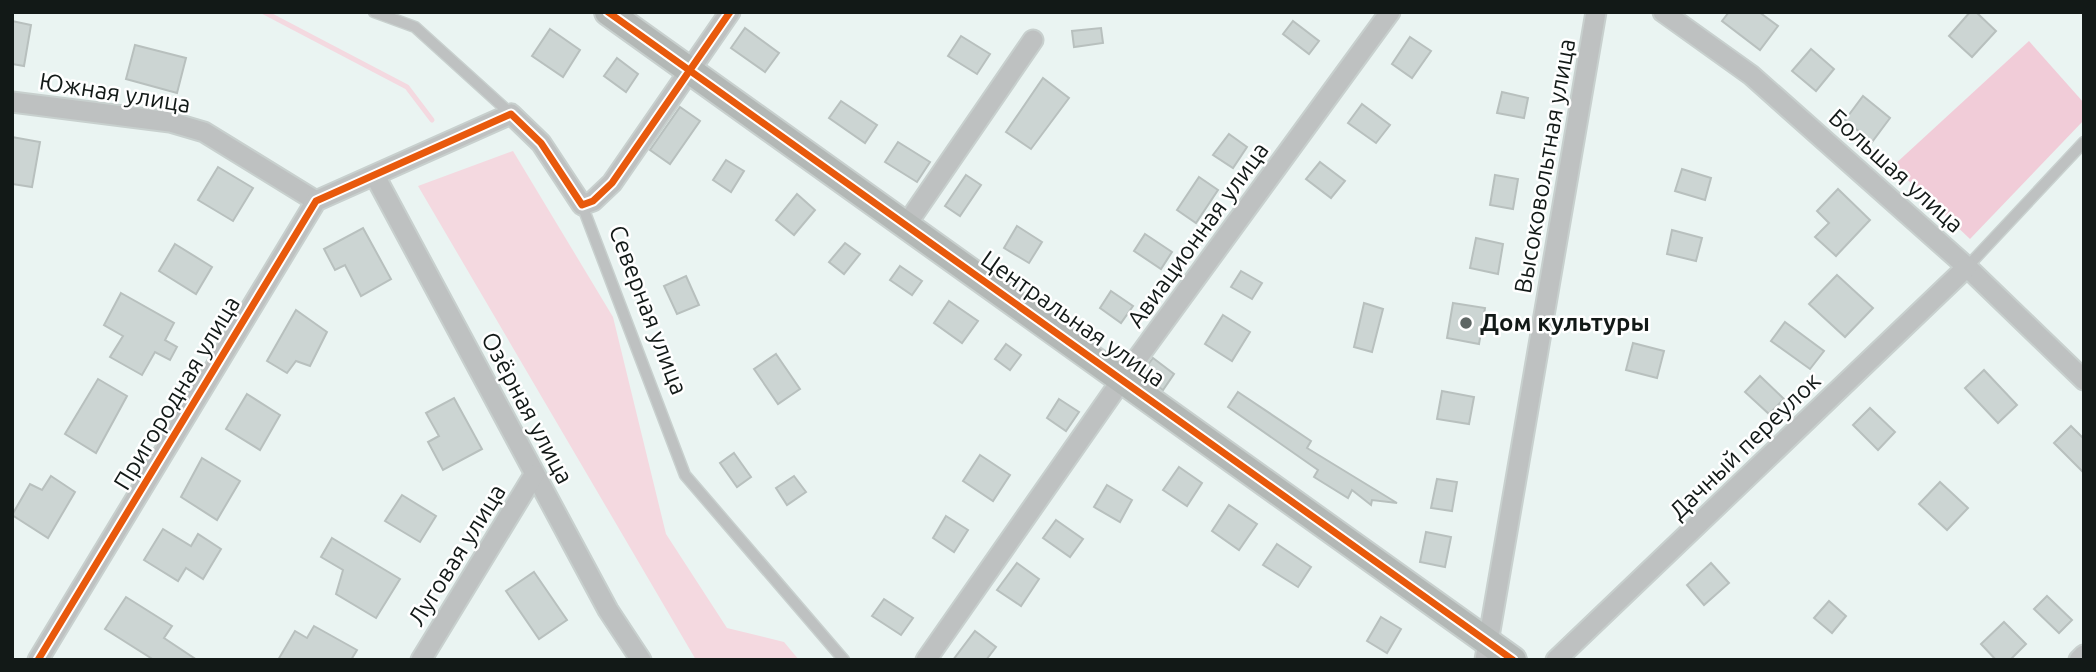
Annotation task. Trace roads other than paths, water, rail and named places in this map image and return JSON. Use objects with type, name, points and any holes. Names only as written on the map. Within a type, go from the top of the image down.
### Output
[{"type":"street","name":"Центральная улица","points":[[608,12],[1123,378],[1487,651],[1513,660]]},
{"type":"street","points":[[582,205],[593,201],[612,183],[730,12]]},
{"type":"street","name":"Авиационная улица","points":[[926,660],[1123,378],[1390,12]]},
{"type":"street","name":"Высоковольтная улица","points":[[1487,651],[1596,12]]},
{"type":"street","name":"Большая улица","points":[[1663,12],[1751,75],[1967,267],[2084,380]]},
{"type":"street","points":[[906,225],[1033,40]]},
{"type":"street","name":"Южная улица","points":[[12,102],[170,122],[204,132],[316,201]]},
{"type":"street","points":[[316,201],[511,114]]},
{"type":"street","name":"Северная улица","points":[[511,114],[541,143],[582,205]]},
{"type":"street","name":"Озёрная улица","points":[[375,176],[608,610],[641,660]]},
{"type":"street","name":"Пригородная улица","points":[[38,660],[316,201]]},
{"type":"street","name":"Дачный переулок","points":[[1556,660],[1967,267]]},
{"type":"street","name":"Луговая улица","points":[[421,660],[534,475]]},
{"type":"street","points":[[2079,660],[2084,655]]},
{"type":"lane","name":"Северная улица","points":[[374,12],[415,27],[511,114]]},
{"type":"lane","points":[[1967,267],[2084,142]]},
{"type":"lane","name":"Северная улица","points":[[582,205],[685,475],[844,660]]},
{"type":"waterway","points":[[264,12],[407,87],[432,120]]},
{"type":"place","name":"Дом культуры","points":[[1466,323]]}]
